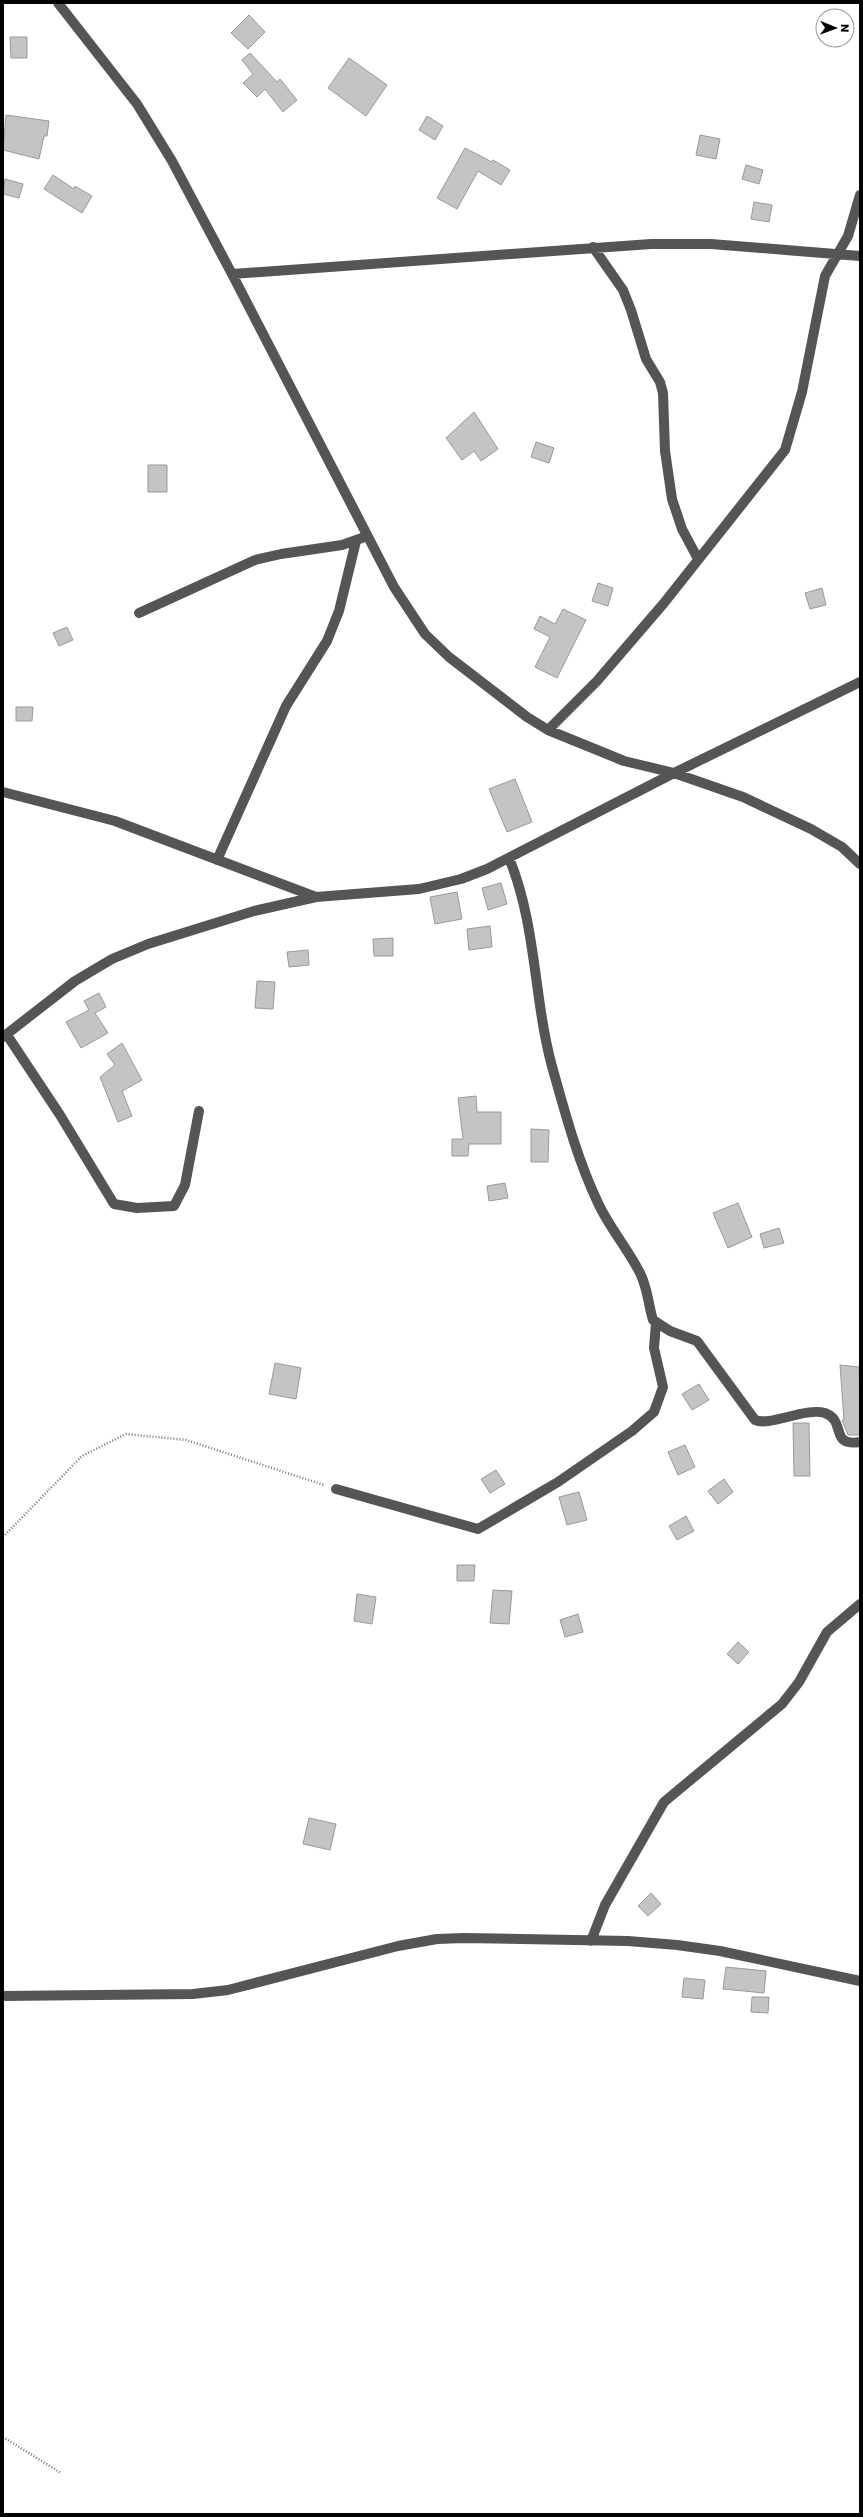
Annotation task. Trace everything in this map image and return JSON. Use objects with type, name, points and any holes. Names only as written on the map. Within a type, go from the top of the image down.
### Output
[{"type":"street","points":[[58,3],[137,104],[172,161],[394,587],[425,634],[449,657],[527,717],[548,730],[624,761],[674,773],[743,797],[812,829],[842,847],[860,864]]},
{"type":"street","points":[[548,730],[597,681],[664,603],[785,450],[802,392],[825,276],[835,255],[848,236],[860,195]]},
{"type":"street","points":[[232,274],[411,262],[593,247],[710,244],[860,256]]},
{"type":"street","points":[[593,247],[623,290],[631,310],[646,360],[660,382],[663,393],[665,451],[672,499],[682,529],[698,559]]},
{"type":"street","points":[[139,613],[255,560],[356,541],[367,535]]},
{"type":"street","points":[[217,860],[286,706],[327,641],[345,591],[356,541]]},
{"type":"street","points":[[199,1111],[185,1185],[174,1206],[137,1208],[114,1204],[60,1115],[5,1036],[75,981],[112,959],[148,944],[254,911],[316,897],[419,889],[461,879],[509,858],[674,773],[860,682]]},
{"type":"street","points":[[3,792],[115,821],[316,897]]},
{"type":"street","points":[[509,858],[525,908],[534,951],[539,1009],[552,1067],[572,1136],[599,1205],[624,1242],[640,1272],[649,1296],[652,1317],[656,1323],[670,1331],[697,1341],[755,1420],[762,1422],[798,1414],[824,1413],[835,1421],[842,1440],[846,1442],[860,1442]]},
{"type":"street","points":[[336,1489],[478,1529],[558,1482],[632,1431],[654,1412],[663,1387],[654,1348],[656,1323]]},
{"type":"street","points":[[591,1941],[605,1905],[664,1802],[782,1704],[799,1682],[827,1632],[860,1604]]},
{"type":"street","points":[[3,1996],[193,1994],[258,1984],[363,1954],[437,1939],[649,1943],[720,1951],[860,1981]]},
{"type":"path","points":[[3,1538],[82,1456],[126,1434],[186,1440],[336,1489]]},
{"type":"path","points":[[3,2437],[61,2473]]},
{"type":"building","points":[[249,15],[265,32],[248,49],[231,33]]},
{"type":"building","points":[[10,37],[27,37],[27,58],[11,58]]},
{"type":"building","points":[[250,53],[277,82],[280,79],[297,100],[283,112],[265,89],[257,97],[243,83],[253,74],[242,60]]},
{"type":"building","points":[[349,58],[387,85],[366,116],[328,88]]},
{"type":"building","points":[[6,115],[49,121],[47,136],[44,136],[39,159],[3,150]]},
{"type":"building","points":[[427,116],[443,126],[435,140],[419,130]]},
{"type":"building","points":[[700,135],[720,139],[716,159],[696,155]]},
{"type":"building","points":[[465,148],[492,162],[493,160],[510,170],[501,185],[478,171],[457,209],[437,198]]},
{"type":"building","points":[[746,165],[763,170],[759,184],[742,179]]},
{"type":"building","points":[[53,175],[74,189],[75,186],[92,196],[82,213],[44,189]]},
{"type":"building","points":[[5,179],[23,184],[19,198],[3,194]]},
{"type":"building","points":[[754,202],[772,205],[769,222],[751,219]]},
{"type":"building","points":[[474,412],[498,449],[481,461],[474,451],[462,460],[446,438]]},
{"type":"building","points":[[536,442],[554,448],[549,463],[531,457]]},
{"type":"building","points":[[148,465],[167,465],[167,492],[148,492]]},
{"type":"building","points":[[598,583],[613,588],[608,606],[592,601]]},
{"type":"building","points":[[822,588],[826,605],[810,609],[805,593]]},
{"type":"building","points":[[563,609],[586,620],[557,678],[535,667],[550,637],[534,629],[540,616],[555,624]]},
{"type":"building","points":[[67,627],[73,640],[59,646],[53,633]]},
{"type":"building","points":[[16,707],[33,707],[32,721],[16,721]]},
{"type":"building","points":[[515,779],[532,822],[507,832],[489,789]]},
{"type":"building","points":[[501,883],[507,904],[488,910],[482,888]]},
{"type":"building","points":[[457,892],[462,919],[435,924],[430,897]]},
{"type":"building","points":[[490,926],[492,947],[469,950],[467,929]]},
{"type":"building","points":[[393,938],[393,956],[374,956],[373,939]]},
{"type":"building","points":[[308,950],[309,965],[289,967],[287,952]]},
{"type":"building","points":[[257,981],[275,982],[273,1009],[255,1008]]},
{"type":"building","points":[[99,993],[106,1007],[95,1013],[108,1033],[81,1048],[66,1022],[89,1010],[84,1001]]},
{"type":"building","points":[[122,1043],[142,1080],[122,1091],[132,1116],[118,1122],[100,1077],[115,1065],[107,1054]]},
{"type":"building","points":[[476,1096],[477,1112],[501,1112],[501,1144],[469,1144],[468,1156],[452,1156],[452,1139],[463,1139],[458,1098]]},
{"type":"building","points":[[531,1129],[549,1130],[548,1162],[531,1162]]},
{"type":"building","points":[[505,1183],[508,1198],[489,1201],[487,1186]]},
{"type":"building","points":[[738,1203],[752,1237],[728,1248],[713,1213]]},
{"type":"building","points":[[779,1228],[784,1243],[764,1248],[760,1234]]},
{"type":"building","points":[[275,1363],[301,1368],[296,1399],[269,1394]]},
{"type":"building","points":[[840,1365],[859,1367],[860,1435],[848,1435],[842,1420],[844,1420]]},
{"type":"building","points":[[699,1384],[709,1400],[692,1410],[682,1394]]},
{"type":"building","points":[[793,1423],[809,1423],[810,1476],[794,1476]]},
{"type":"building","points":[[685,1445],[695,1467],[678,1475],[668,1452]]},
{"type":"building","points":[[496,1470],[505,1484],[490,1493],[481,1479]]},
{"type":"building","points":[[724,1479],[733,1492],[718,1504],[708,1491]]},
{"type":"building","points":[[579,1492],[587,1520],[567,1525],[559,1497]]},
{"type":"building","points":[[686,1516],[694,1531],[677,1540],[669,1526]]},
{"type":"building","points":[[457,1565],[475,1565],[474,1581],[457,1581]]},
{"type":"building","points":[[493,1590],[512,1591],[509,1624],[490,1623]]},
{"type":"building","points":[[357,1594],[376,1597],[372,1624],[354,1621]]},
{"type":"building","points":[[578,1614],[583,1632],[565,1637],[560,1620]]},
{"type":"building","points":[[738,1642],[749,1652],[738,1664],[727,1654]]},
{"type":"building","points":[[309,1818],[336,1824],[330,1850],[303,1844]]},
{"type":"building","points":[[651,1893],[661,1904],[648,1916],[638,1906]]},
{"type":"building","points":[[726,1967],[766,1971],[764,1993],[723,1989]]},
{"type":"building","points":[[684,1978],[705,1980],[703,1999],[682,1997]]},
{"type":"building","points":[[752,1997],[769,1997],[768,2013],[751,2012]]}]
